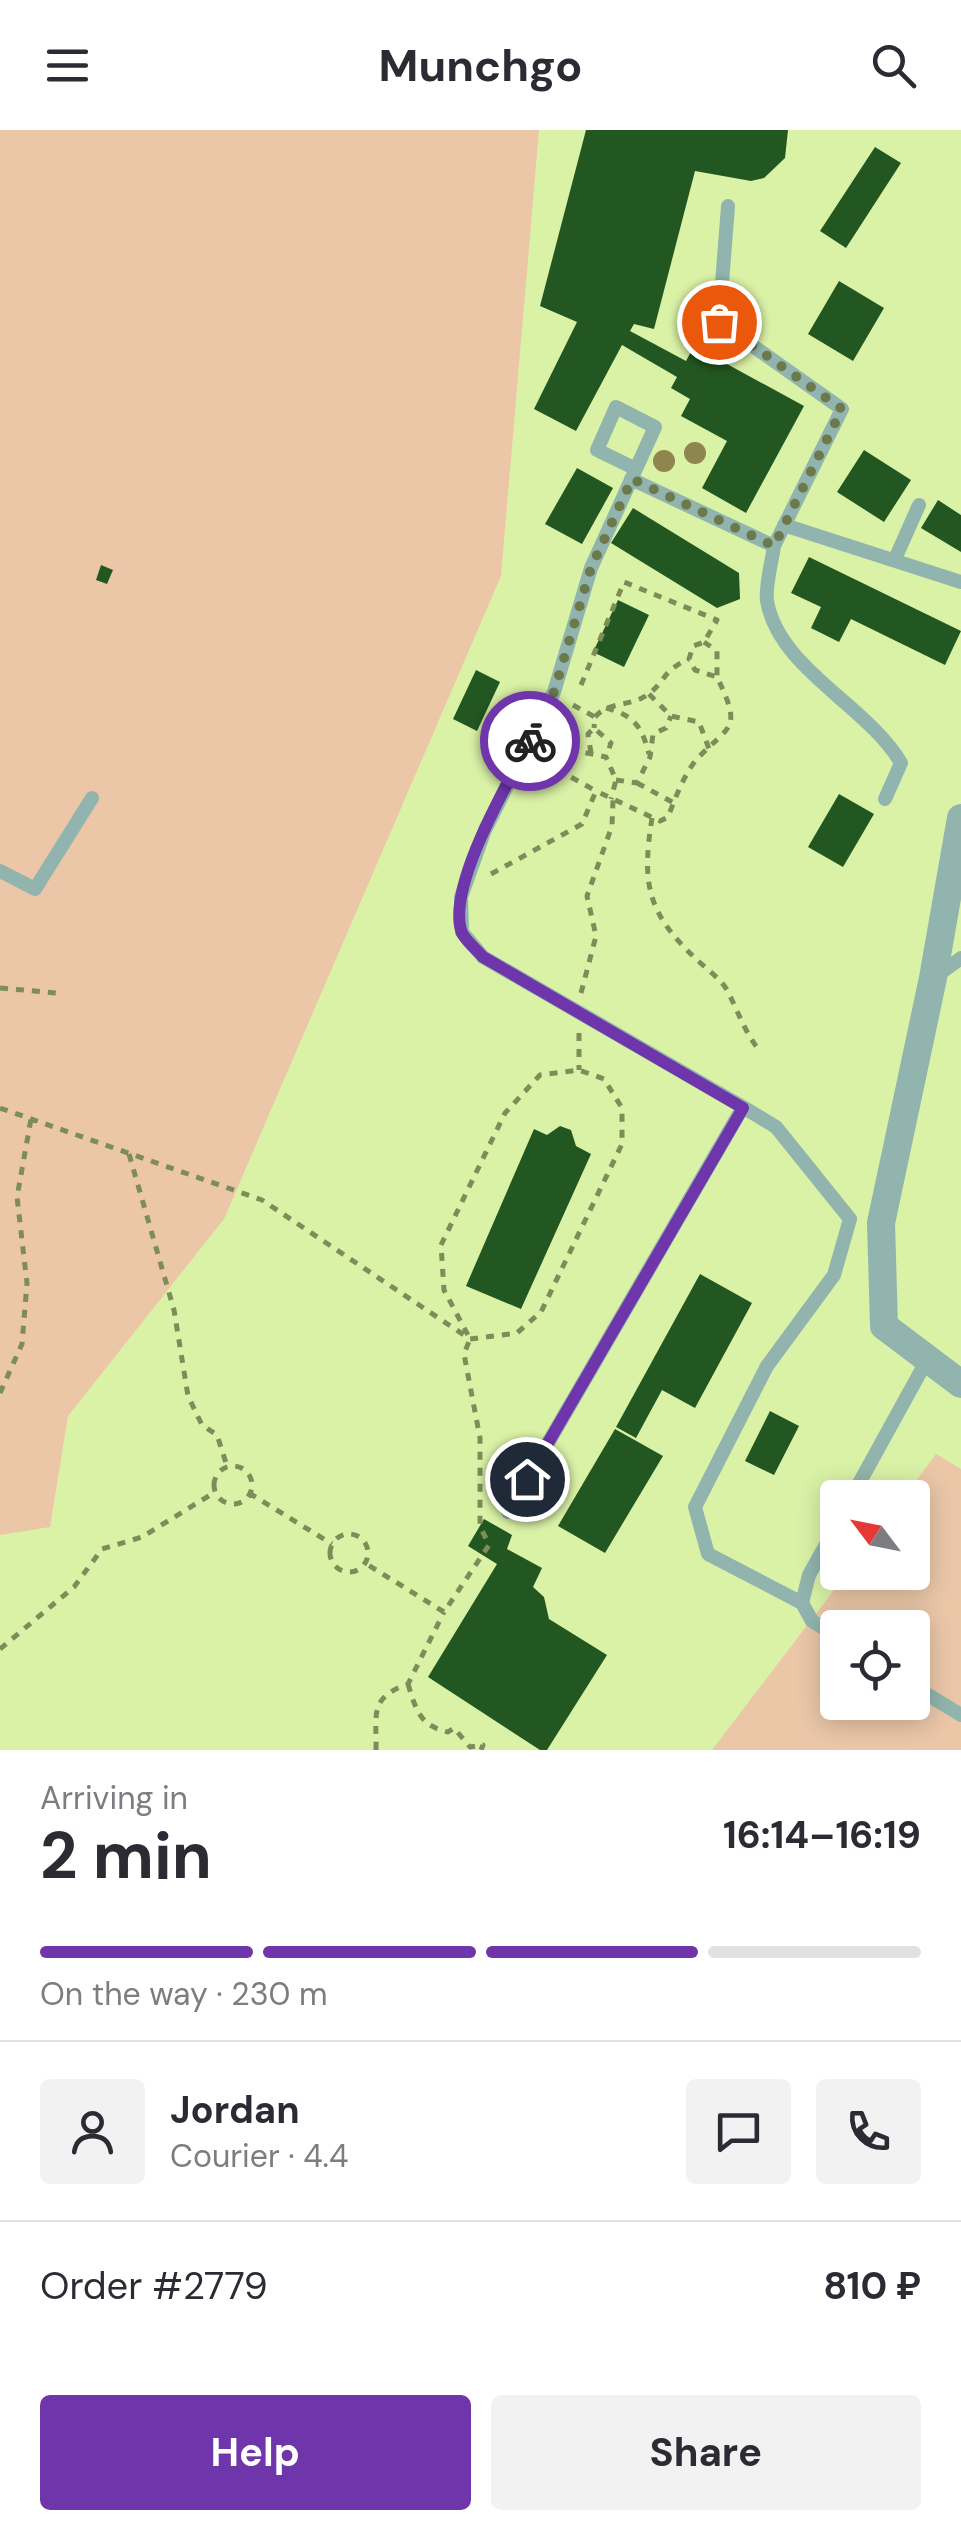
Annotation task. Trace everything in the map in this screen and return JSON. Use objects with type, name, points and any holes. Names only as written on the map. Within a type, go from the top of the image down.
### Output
[{"type":"street","points":[[961,818],[933,978],[881,1223],[884,1326],[961,1384]]},
{"type":"lane","points":[[728,206],[719,322],[842,409],[774,546],[767,601],[795,658],[886,736],[901,763],[885,799]]},
{"type":"lane","points":[[774,546],[634,474],[597,450],[616,407],[655,427],[634,474],[591,568],[554,692],[485,830],[461,897],[462,932],[483,957],[776,1127],[850,1220],[834,1275],[767,1366],[694,1507],[708,1554],[802,1602],[812,1621],[820,1626]]},
{"type":"lane","points":[[895,559],[919,504]]},
{"type":"lane","points":[[784,524],[961,582]]},
{"type":"lane","points":[[0,871],[35,889],[92,798]]},
{"type":"lane","points":[[933,978],[961,958]]},
{"type":"lane","points":[[508,1512],[743,1108]]},
{"type":"lane","points":[[861,1480],[927,1360]]},
{"type":"lane","points":[[802,1602],[820,1556]]},
{"type":"lane","points":[[930,1696],[961,1715]]},
{"type":"path","points":[[704,642],[717,651],[717,677],[730,718],[726,735],[696,760],[668,818],[652,818],[554,767],[552,753],[624,582],[718,620],[704,642],[694,646],[689,660],[694,670],[717,677]]},
{"type":"path","points":[[591,753],[588,734],[603,708],[649,694],[668,668],[689,660]]},
{"type":"path","points":[[649,694],[671,716],[699,722],[709,750]]},
{"type":"path","points":[[572,705],[595,717]]},
{"type":"path","points":[[603,708],[626,713],[642,729],[650,758]]},
{"type":"path","points":[[637,783],[650,758],[653,734],[666,728],[671,716]]},
{"type":"path","points":[[579,1070],[579,1012],[596,936],[587,896],[612,826],[616,780],[606,757],[611,743],[594,728]]},
{"type":"path","points":[[552,753],[606,757]]},
{"type":"path","points":[[616,780],[637,783],[674,803]]},
{"type":"path","points":[[485,878],[582,824],[596,792]]},
{"type":"path","points":[[652,818],[647,866],[649,894],[657,914],[668,932],[726,988],[743,1029],[759,1050]]},
{"type":"path","points":[[0,988],[57,993]]},
{"type":"path","points":[[0,1108],[262,1200],[470,1338],[517,1332],[541,1312],[622,1144],[622,1108],[604,1080],[579,1070],[540,1075],[505,1113],[441,1245],[444,1290],[470,1338],[464,1354],[480,1438],[480,1526],[488,1544],[444,1612],[408,1684],[390,1691],[379,1704],[373,1717],[376,1750]]},
{"type":"path","points":[[0,1393],[22,1344],[27,1283],[18,1197],[31,1119]]},
{"type":"path","points":[[129,1154],[174,1310],[188,1396],[202,1425],[217,1435],[228,1466]]},
{"type":"path","points":[[215,1492],[216,1476],[228,1466]]},
{"type":"path","points":[[228,1466],[247,1472],[250,1494]]},
{"type":"path","points":[[215,1492],[230,1504],[250,1494]]},
{"type":"path","points":[[0,1648],[74,1588],[102,1549],[142,1538],[215,1492]]},
{"type":"path","points":[[250,1494],[332,1544]]},
{"type":"path","points":[[344,1534],[359,1536],[367,1546],[366,1563],[353,1572],[339,1570],[331,1561],[332,1544],[344,1534]]},
{"type":"path","points":[[366,1563],[444,1612]]},
{"type":"path","points":[[408,1684],[419,1718],[432,1729],[448,1732],[454,1728],[470,1746],[482,1745],[480,1750]]},
{"type":"shaded area","points":[[0,130],[539,130],[501,576],[224,1219],[68,1416],[50,1527],[0,1535]]},
{"type":"shaded area","points":[[936,1454],[961,1469],[961,1750],[712,1750],[834,1590],[930,1590],[930,1480],[917,1480]]},
{"type":"building","points":[[586,130],[788,130],[785,158],[764,178],[751,181],[695,171],[654,329],[634,324],[630,331],[686,361],[694,346],[804,406],[746,513],[702,488],[727,441],[681,416],[690,399],[671,388],[677,377],[622,345],[576,431],[534,409],[577,322],[540,306]]},
{"type":"building","points":[[875,147],[901,163],[846,248],[820,231]]},
{"type":"building","points":[[839,281],[884,308],[853,361],[808,334]]},
{"type":"building","points":[[864,450],[911,480],[884,522],[837,492]]},
{"type":"building","points":[[577,468],[613,488],[582,544],[545,524]]},
{"type":"building","points":[[938,500],[961,515],[961,552],[921,528]]},
{"type":"building","points":[[633,508],[739,573],[740,599],[717,608],[611,543]]},
{"type":"building","points":[[809,557],[961,631],[945,665],[851,619],[839,642],[811,628],[821,607],[791,593]]},
{"type":"building","points":[[101,565],[113,570],[107,584],[96,580]]},
{"type":"building","points":[[618,600],[649,615],[624,667],[593,652]]},
{"type":"building","points":[[476,670],[500,682],[477,731],[453,719]]},
{"type":"building","points":[[839,794],[874,814],[843,867],[808,847]]},
{"type":"building","points":[[560,1126],[571,1130],[576,1146],[591,1154],[521,1309],[466,1286],[534,1129],[547,1135]]},
{"type":"building","points":[[700,1274],[752,1303],[695,1408],[662,1390],[636,1438],[616,1427]]},
{"type":"building","points":[[770,1411],[799,1426],[774,1475],[745,1461]]},
{"type":"building","points":[[615,1429],[663,1456],[605,1553],[558,1526]]},
{"type":"building","points":[[484,1519],[512,1535],[507,1549],[542,1568],[533,1587],[544,1597],[549,1619],[607,1655],[547,1750],[540,1750],[428,1677],[497,1564],[468,1546]]},
{"type":"way so far","points":[[530,741],[554,692],[591,568],[632,479],[774,546],[842,409],[719,322]]},
{"type":"route","points":[[527,1479],[743,1108],[483,957],[462,932],[461,897],[485,830],[530,741]]}]
